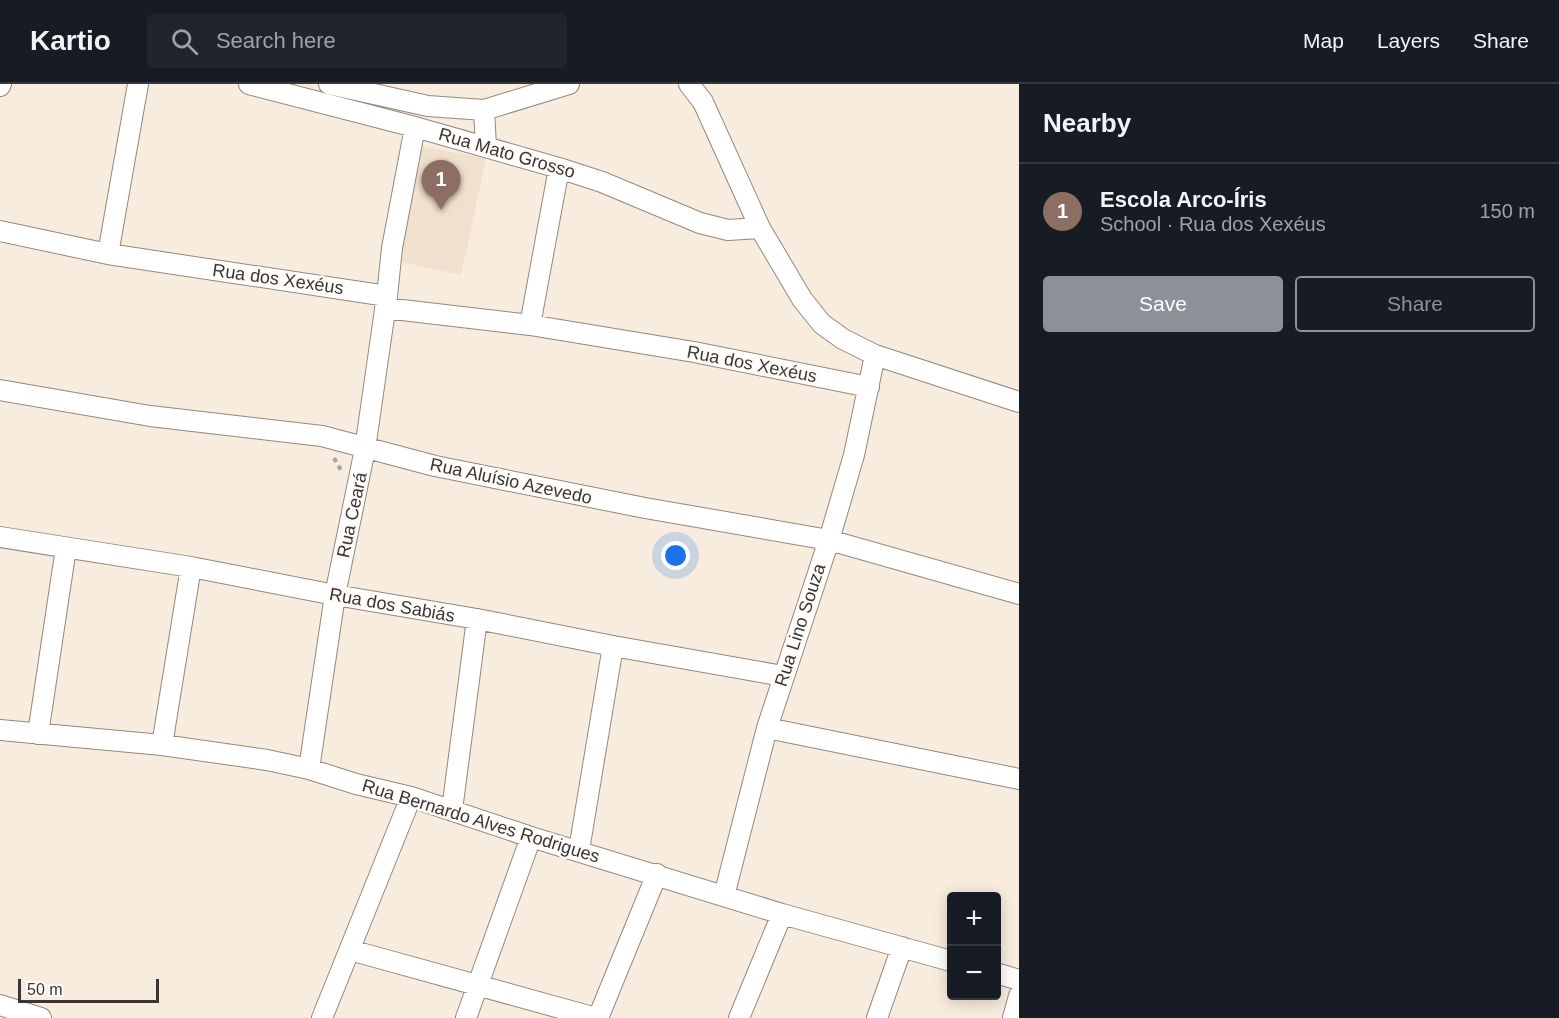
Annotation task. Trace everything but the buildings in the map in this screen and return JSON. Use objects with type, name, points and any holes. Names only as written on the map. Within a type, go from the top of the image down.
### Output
[{"type":"street","points":[[108,254],[138,84]]},
{"type":"street","name":"Rua Mato Grosso","points":[[249,84],[486,146],[559,168],[602,182],[700,223],[728,230],[760,228]]},
{"type":"street","points":[[333,85],[428,106],[483,110],[569,84]]},
{"type":"street","points":[[689,84],[703,102],[760,228],[788,278],[822,324],[843,339],[875,354],[1019,402]]},
{"type":"street","points":[[483,110],[486,146]]},
{"type":"street","points":[[386,302],[392,248],[415,127]]},
{"type":"street","points":[[530,325],[559,168]]},
{"type":"street","name":"Rua dos Xexéus","points":[[0,231],[108,254],[694,352],[869,387]]},
{"type":"street","name":"Rua Ceará","points":[[309,768],[335,595],[365,449],[386,302]]},
{"type":"street","name":"Rua Lino Souza","points":[[724,896],[767,728],[829,540],[854,455],[875,354]]},
{"type":"street","name":"Rua Aluísio Azevedo","points":[[0,390],[150,416],[322,436],[435,466],[645,508],[829,540],[1019,594]]},
{"type":"street","name":"Rua dos Sabiás","points":[[0,537],[190,567],[783,676]]},
{"type":"street","points":[[38,735],[66,548]]},
{"type":"street","points":[[162,745],[190,567]]},
{"type":"street","points":[[452,810],[477,619]]},
{"type":"street","points":[[579,850],[613,646]]},
{"type":"street","points":[[767,728],[1019,779]]},
{"type":"street","name":"Rua Bernardo Alves Rodrigues","points":[[0,730],[162,745],[309,768],[356,784],[411,797],[531,837],[782,914],[947,960]]},
{"type":"street","points":[[322,1018],[411,797]]},
{"type":"street","points":[[466,1018],[531,837]]},
{"type":"street","points":[[350,950],[597,1018],[657,874]]},
{"type":"street","points":[[739,1018],[782,914]]},
{"type":"street","points":[[877,1018],[902,947]]},
{"type":"street","points":[[1001,975],[1019,980]]},
{"type":"street","points":[[1013,1018],[1019,996]]},
{"type":"street","points":[[0,1005],[41,1018]]},
{"type":"path","points":[[322,436],[355,496]]},
{"type":"shaded area","points":[[421,146],[486,159],[461,275],[396,261]]},
{"type":"place","name":"Escola Arco-Íris","points":[[441,210]]}]
